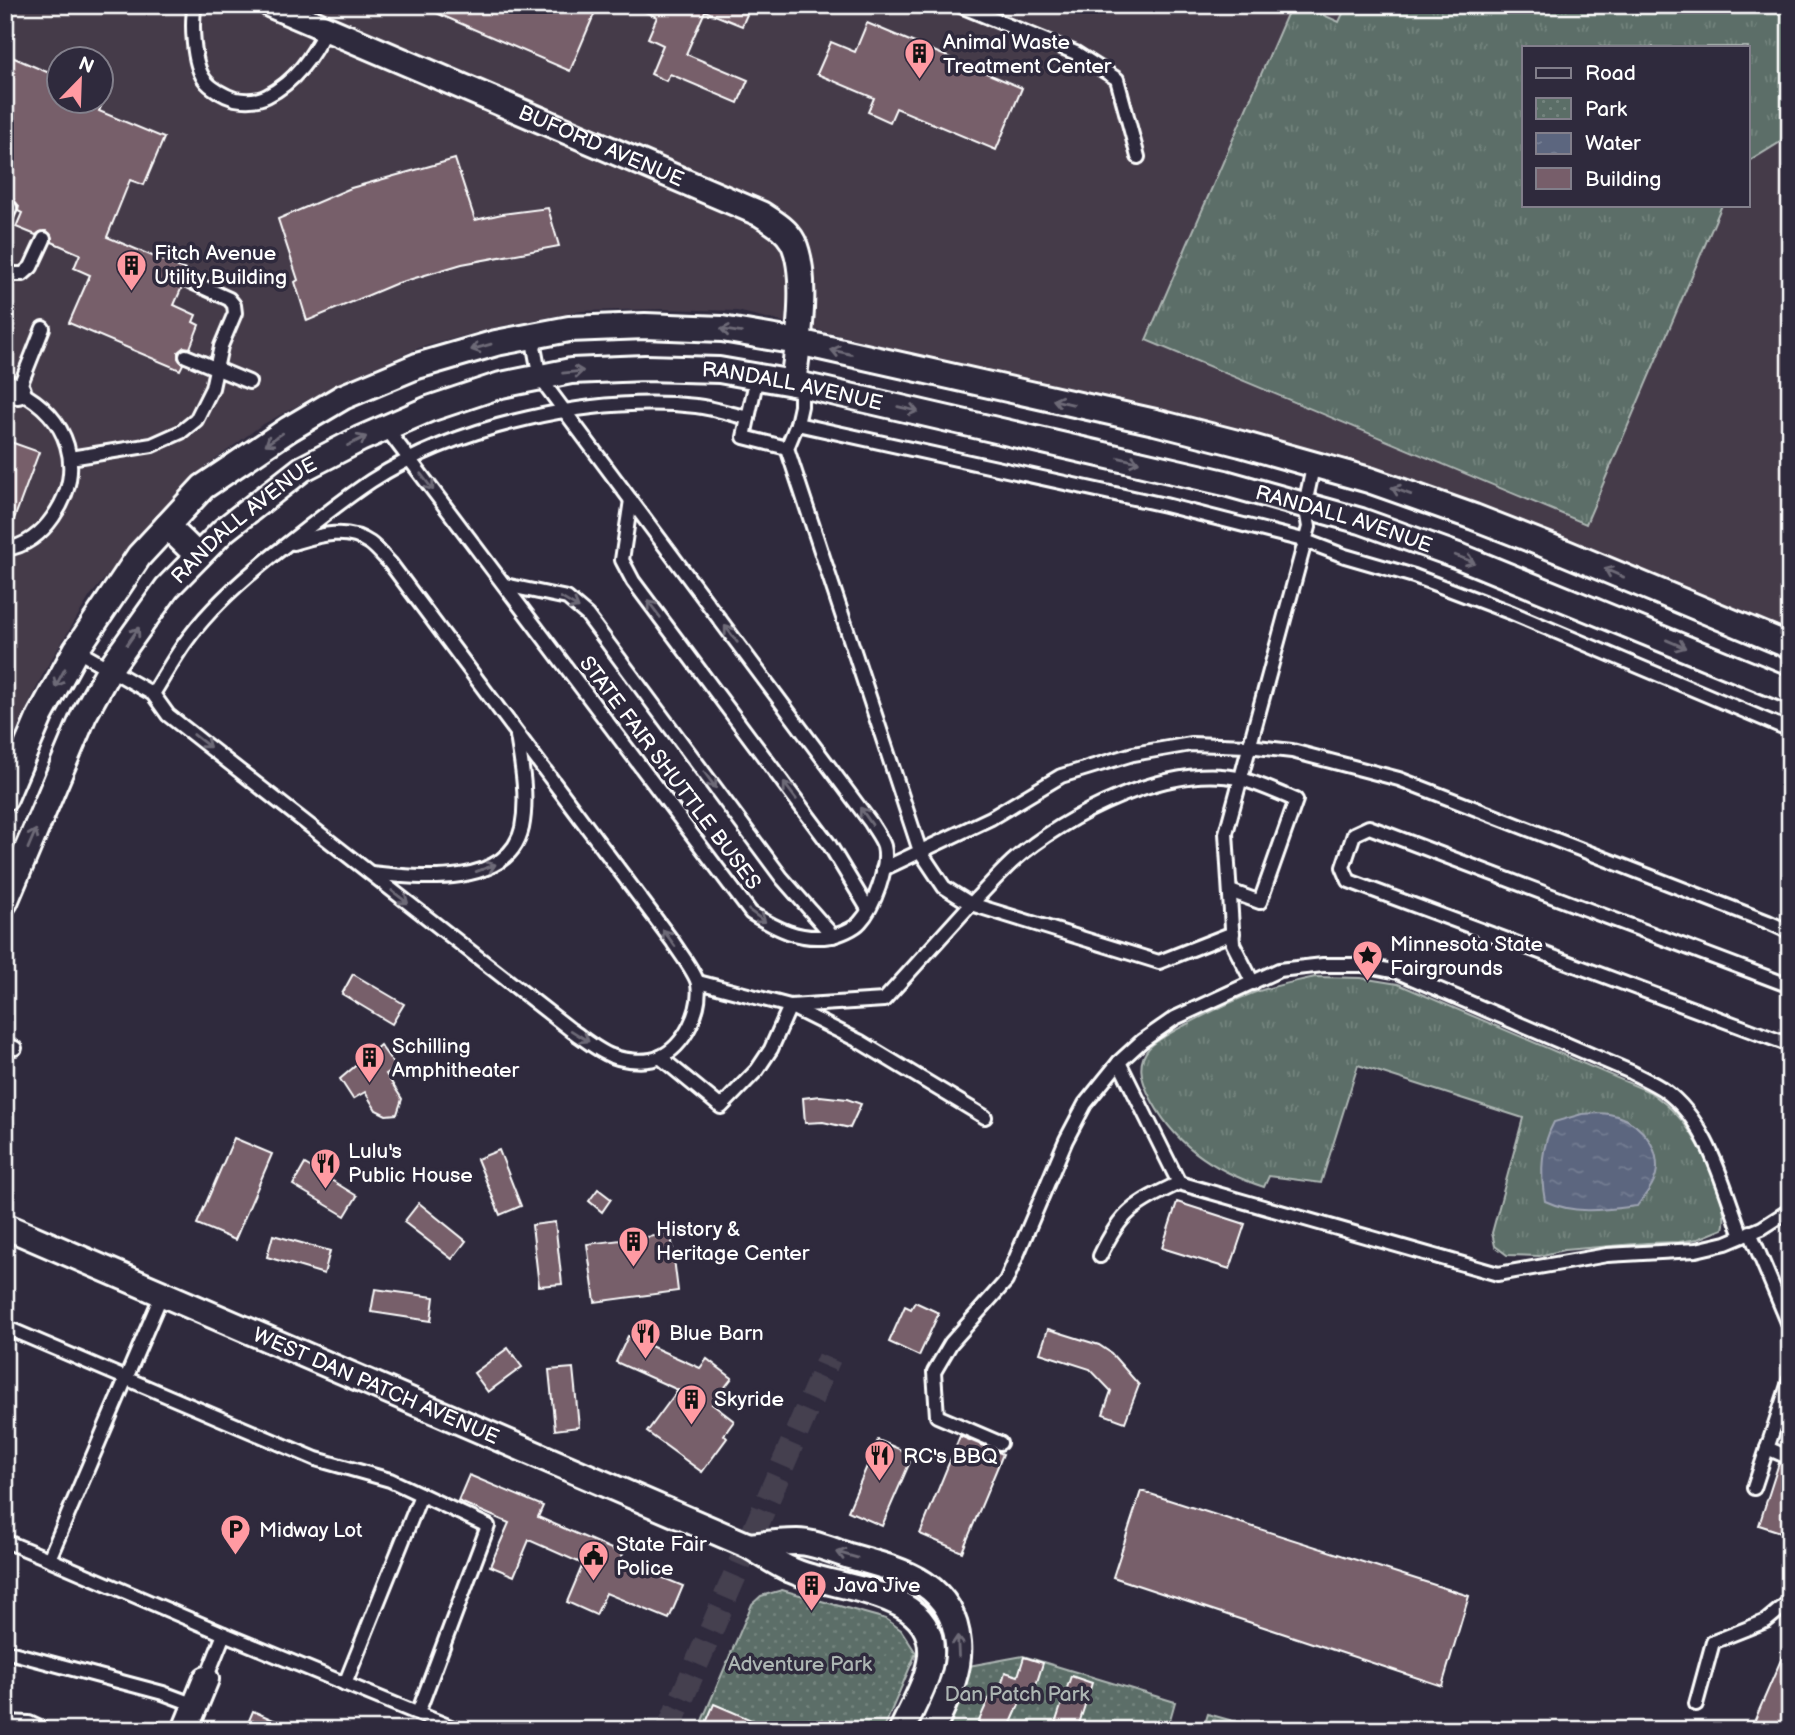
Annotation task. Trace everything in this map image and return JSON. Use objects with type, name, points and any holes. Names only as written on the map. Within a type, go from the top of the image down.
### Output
[{"type":"street","name":"BUFORD AVENUE","points":[[271,5],[761,214],[780,226],[792,241],[799,258],[801,284],[797,384]]},
{"type":"street","name":"RANDALL AVENUE","points":[[5,798],[40,716],[76,650],[139,556],[203,487],[289,429],[343,397],[417,366],[496,343],[569,329],[645,326],[722,329],[798,342],[1155,422],[1314,463],[1474,517],[1790,646]]},
{"type":"street","name":"RANDALL AVENUE","points":[[5,901],[84,715],[110,668],[167,588],[224,530],[302,470],[386,428],[429,409],[489,389],[571,372],[645,368],[719,370],[797,384],[1130,460],[1305,504],[1461,557],[1790,691]]},
{"type":"street","points":[[167,526],[198,556]]},
{"type":"street","name":"WEST DAN PATCH AVENUE","points":[[5,1226],[749,1546],[792,1571],[899,1602],[920,1620],[931,1645],[927,1673],[902,1730]]},
{"type":"street","name":"WEST DAN PATCH AVENUE","points":[[749,1546],[800,1542],[911,1575],[937,1595],[947,1608],[957,1635],[958,1661],[953,1682],[932,1730]]},
{"type":"street","points":[[185,1730],[206,1679]]},
{"type":"lane","points":[[195,5],[192,20],[198,64],[204,79],[230,97],[246,101],[264,98],[305,66],[326,29]]},
{"type":"lane","points":[[958,5],[1076,53],[1117,79],[1138,157]]},
{"type":"lane","points":[[5,271],[23,274],[30,267],[44,239]]},
{"type":"lane","points":[[70,458],[152,445],[181,432],[196,420],[212,388],[221,346],[235,313],[234,305],[229,299],[186,279]]},
{"type":"lane","points":[[5,549],[28,541],[46,528],[67,495],[70,458],[66,441],[51,414],[35,400],[12,389],[43,328]]},
{"type":"lane","points":[[531,337],[540,377],[871,823],[884,846],[884,869],[876,895],[859,923],[833,936]]},
{"type":"lane","points":[[186,356],[250,382]]},
{"type":"lane","points":[[757,377],[744,437],[786,448]]},
{"type":"lane","points":[[797,384],[801,406],[797,424],[786,448],[920,852],[944,887],[971,904],[1159,962],[1233,933]]},
{"type":"lane","points":[[153,695],[190,636],[245,578],[322,515],[373,480],[449,441],[517,420],[566,412],[643,405],[698,406],[748,418]]},
{"type":"lane","points":[[797,424],[1165,505],[1303,540],[1414,576],[1512,613],[1790,730]]},
{"type":"lane","name":"STATE FAIR SHUTTLE BUSES","points":[[386,428],[751,913],[780,931],[810,936],[833,936]]},
{"type":"lane","points":[[1253,982],[1233,944],[1226,833],[1303,540],[1309,527],[1305,504],[1314,463]]},
{"type":"lane","points":[[631,500],[622,560],[633,580],[829,844],[868,909]]},
{"type":"lane","points":[[76,650],[153,695],[168,715],[571,1031],[612,1056],[632,1060],[660,1057],[678,1043],[689,1028],[697,1001],[698,982],[673,942],[390,563],[369,542],[353,536],[328,532],[284,546]]},
{"type":"lane","name":"STATE FAIR SHUTTLE BUSES","points":[[505,585],[567,598],[587,615],[782,878],[833,936]]},
{"type":"lane","points":[[370,873],[439,876],[483,870],[500,863],[516,843],[522,830],[523,775],[517,732]]},
{"type":"lane","points":[[884,869],[991,818],[1060,776],[1133,754],[1191,744],[1248,747],[1292,751],[1399,779],[1790,932]]},
{"type":"lane","points":[[790,1006],[884,1000],[1014,860],[1081,812],[1160,782],[1204,776],[1240,779],[1296,800],[1260,902],[1230,891]]},
{"type":"lane","points":[[1790,986],[1369,828],[1354,834],[1343,867],[1349,881],[1790,1045]]},
{"type":"lane","points":[[1000,1443],[937,1416],[934,1372],[951,1343],[1006,1281],[1066,1140],[1085,1104],[1119,1062],[1142,1041],[1175,1018],[1279,970],[1323,965],[1362,965],[1398,972],[1631,1072],[1665,1091],[1706,1142],[1790,1327]]},
{"type":"lane","points":[[698,982],[790,1006],[859,1041],[985,1117]]},
{"type":"lane","points":[[660,1057],[722,1107],[757,1070],[771,1049],[790,1006]]},
{"type":"lane","points":[[1119,1062],[1179,1183]]},
{"type":"lane","points":[[1100,1256],[1113,1229],[1126,1212],[1147,1198],[1179,1183],[1498,1274],[1607,1255],[1696,1250],[1746,1234],[1790,1210]]},
{"type":"lane","points":[[49,1559],[162,1294]]},
{"type":"lane","points":[[5,1327],[316,1459],[390,1480],[488,1526],[418,1713]]},
{"type":"lane","points":[[1754,1488],[1790,1378]]},
{"type":"lane","points":[[1767,1448],[1790,1458]]},
{"type":"lane","points":[[345,1684],[421,1495]]},
{"type":"lane","points":[[5,1541],[458,1730]]},
{"type":"lane","points":[[1696,1704],[1713,1642],[1766,1622],[1790,1601]]},
{"type":"lane","points":[[206,1679],[223,1634]]},
{"type":"lane","points":[[5,1651],[163,1693],[195,1705]]},
{"type":"lane","points":[[5,1722],[29,1723],[44,1730]]},
{"type":"shaded area","points":[[5,5],[1790,5],[1790,631],[1511,517],[1291,443],[737,311],[662,309],[582,311],[501,326],[419,348],[343,381],[260,426],[200,471],[90,596],[45,670],[5,754]]},
{"type":"green space","points":[[1291,5],[1301,5],[1339,22],[1347,5],[1790,5],[1790,136],[1750,161],[1750,46],[1522,46],[1522,206],[1722,206],[1586,524],[1146,340]]},
{"type":"green space","points":[[1315,977],[1361,978],[1398,984],[1650,1092],[1679,1118],[1697,1144],[1718,1190],[1724,1218],[1723,1229],[1698,1239],[1679,1242],[1564,1250],[1539,1256],[1507,1255],[1495,1246],[1492,1233],[1523,1118],[1358,1065],[1321,1183],[1269,1176],[1264,1187],[1211,1163],[1182,1140],[1158,1111],[1142,1076],[1145,1053],[1166,1035],[1235,1000],[1268,988]]},
{"type":"green space","name":"Adventure Park","points":[[782,1590],[886,1619],[901,1630],[916,1653],[883,1730],[698,1730],[752,1604],[761,1596]]},
{"type":"green space","name":"Dan Patch Park","points":[[1023,1656],[1175,1702],[1167,1730],[943,1730],[969,1666]]},
{"type":"green space","points":[[1208,1714],[1265,1730],[1203,1730]]},
{"type":"water","points":[[1603,1113],[1619,1116],[1636,1126],[1649,1140],[1656,1157],[1656,1173],[1650,1188],[1637,1206],[1579,1210],[1545,1201],[1543,1160],[1550,1131],[1554,1122],[1582,1114]]},
{"type":"building","points":[[418,5],[598,5],[570,71]]},
{"type":"building","points":[[629,5],[751,5],[742,26],[705,11],[686,54],[748,80],[738,103],[670,74],[666,81],[651,74],[663,45],[648,38],[657,17]]},
{"type":"building","name":"Animal Waste Treatment Center","points":[[867,23],[1022,88],[996,150],[896,108],[890,122],[868,112],[874,98],[817,74],[831,42],[855,52]]},
{"type":"building","points":[[5,54],[46,72],[46,116],[111,116],[164,138],[144,185],[130,180],[107,237],[188,271],[177,276],[182,287],[174,305],[196,315],[193,322],[199,325],[190,348],[184,347],[178,352],[178,358],[183,364],[180,370],[69,323],[90,275],[74,268],[80,254],[52,242],[47,231],[36,235],[16,227],[22,213],[18,211],[19,206],[14,200],[5,201]]},
{"type":"building","points":[[455,159],[475,220],[548,208],[559,246],[462,264],[395,284],[307,321],[295,282],[298,280],[278,219],[351,188]]},
{"type":"building","points":[[5,440],[39,452],[7,538],[5,538]]},
{"type":"building","points":[[353,974],[404,1004],[392,1024],[342,994]]},
{"type":"building","name":"Schilling Amphitheater","points":[[380,1045],[396,1067],[386,1074],[402,1099],[397,1114],[386,1115],[376,1110],[365,1092],[353,1099],[340,1079]]},
{"type":"building","points":[[820,1096],[847,1099],[861,1104],[850,1128],[823,1122],[805,1123],[803,1098]]},
{"type":"building","points":[[234,1138],[272,1154],[235,1240],[197,1224]]},
{"type":"building","points":[[499,1150],[521,1206],[500,1215],[477,1159]]},
{"type":"building","name":"Lulu's Public House","points":[[305,1164],[357,1196],[345,1216],[293,1185]]},
{"type":"building","points":[[598,1189],[611,1199],[602,1212],[589,1201]]},
{"type":"building","points":[[1177,1202],[1245,1224],[1230,1269],[1162,1248]]},
{"type":"building","points":[[419,1203],[466,1241],[452,1259],[404,1222]]},
{"type":"building","points":[[555,1222],[562,1284],[539,1286],[532,1225]]},
{"type":"building","name":"History & Heritage Center","points":[[671,1234],[678,1291],[595,1302],[587,1244]]},
{"type":"building","points":[[273,1235],[330,1251],[324,1274],[267,1257]]},
{"type":"building","points":[[375,1289],[434,1297],[431,1321],[371,1312]]},
{"type":"building","points":[[915,1302],[939,1313],[919,1356],[889,1342],[905,1306],[911,1309]]},
{"type":"building","points":[[1048,1329],[1099,1345],[1111,1353],[1139,1385],[1125,1422],[1103,1414],[1111,1391],[1090,1369],[1040,1353]]},
{"type":"building","points":[[628,1336],[700,1368],[707,1359],[732,1378],[712,1404],[734,1421],[724,1435],[727,1438],[702,1472],[647,1432],[678,1390],[616,1362]]},
{"type":"building","points":[[508,1348],[522,1367],[488,1392],[474,1373]]},
{"type":"building","points":[[573,1368],[579,1427],[555,1430],[549,1370]]},
{"type":"building","points":[[960,1436],[1003,1454],[962,1552],[920,1534]]},
{"type":"building","name":"RC's BBQ","points":[[878,1440],[913,1455],[882,1526],[848,1511]]},
{"type":"building","points":[[1779,1463],[1790,1467],[1790,1535],[1759,1525]]},
{"type":"building","points":[[469,1475],[543,1506],[538,1517],[623,1554],[620,1560],[683,1586],[669,1619],[606,1593],[596,1615],[567,1602],[583,1564],[529,1540],[514,1576],[490,1566],[509,1523],[458,1501]]},
{"type":"building","points":[[1141,1491],[1469,1596],[1442,1686],[1113,1577]]},
{"type":"building","points":[[1790,1639],[1790,1730],[1772,1730],[1754,1722]]},
{"type":"building","points":[[1024,1657],[1043,1663],[1032,1698],[1023,1696],[1008,1730],[975,1730],[992,1691],[999,1694],[1005,1672],[1018,1676]]},
{"type":"building","points":[[1071,1676],[1092,1683],[1077,1730],[1053,1730]]},
{"type":"building","points":[[714,1704],[775,1730],[716,1730],[705,1725]]},
{"type":"building","points":[[253,1711],[296,1730],[245,1730]]},
{"type":"tunnel","points":[[668,1730],[829,1358]]},
{"type":"place","name":"Animal Waste Treatment Center","points":[[920,81]]},
{"type":"place","name":"Fitch Avenue Utility Building","points":[[131,292]]},
{"type":"place","name":"Minnesota State Fairgrounds","points":[[1367,983]]},
{"type":"place","name":"Schilling Amphitheater","points":[[369,1085]]},
{"type":"place","name":"Lulu's Public House","points":[[325,1190]]},
{"type":"place","name":"History & Heritage Center","points":[[633,1268]]},
{"type":"place","name":"Blue Barn","points":[[646,1360]]},
{"type":"place","name":"Skyride","points":[[691,1426]]},
{"type":"place","name":"RC's BBQ","points":[[880,1483]]},
{"type":"place","name":"Midway Lot","points":[[236,1557]]},
{"type":"place","name":"State Fair Police","points":[[593,1583]]},
{"type":"place","name":"Java Jive","points":[[811,1612]]}]
